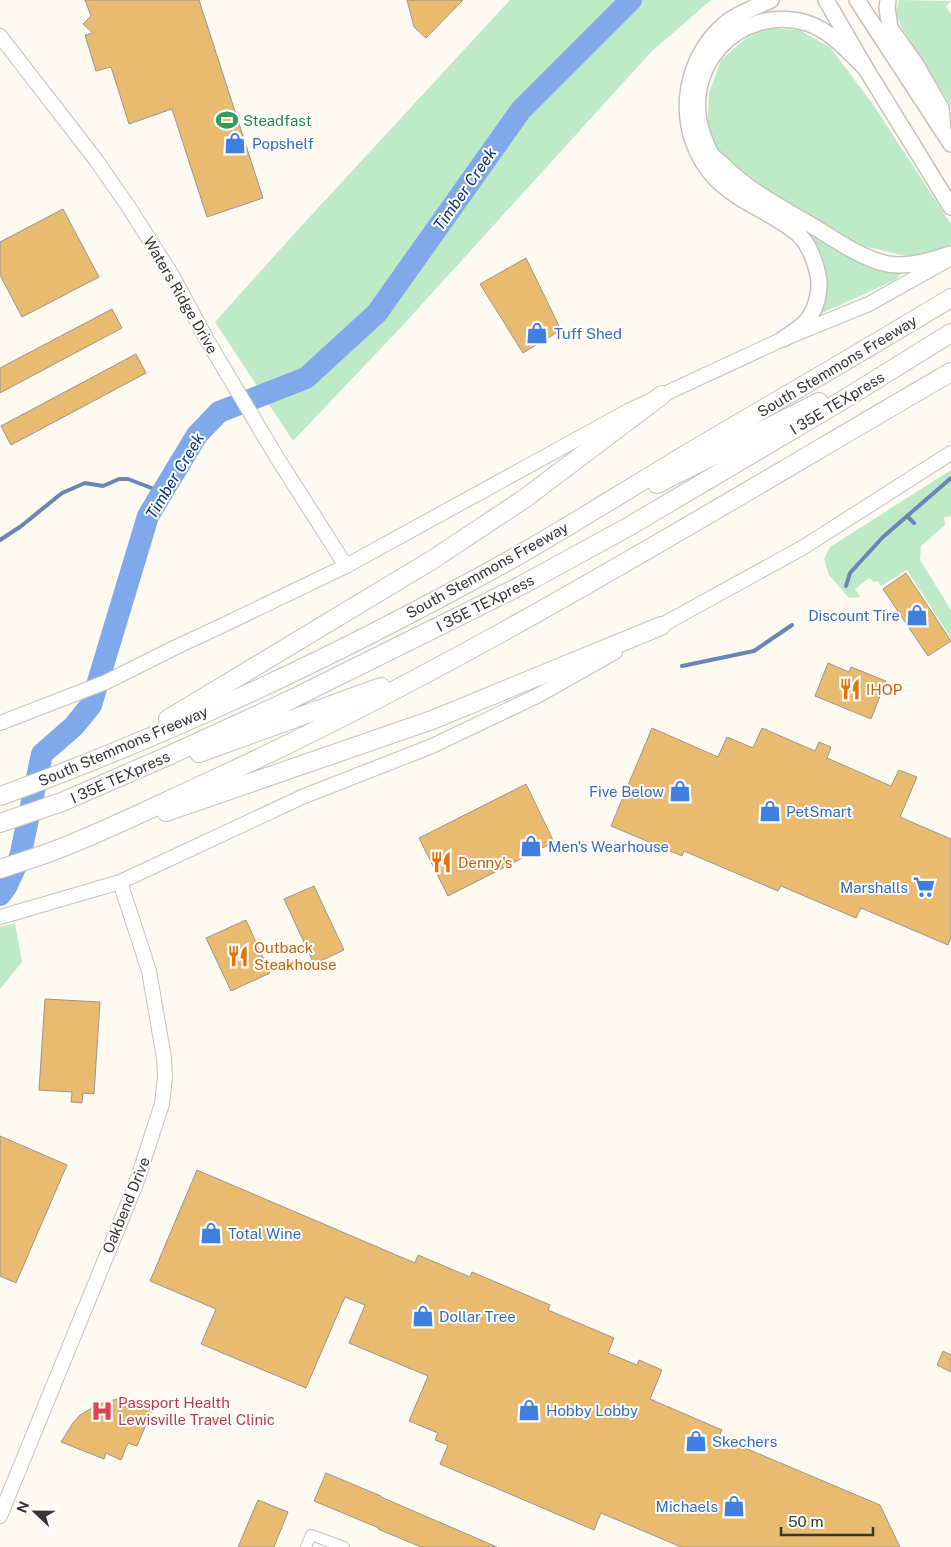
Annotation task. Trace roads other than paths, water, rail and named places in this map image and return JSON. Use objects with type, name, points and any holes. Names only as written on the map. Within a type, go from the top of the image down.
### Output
[{"type":"highway","name":"South Stemmons Freeway","points":[[0,796],[107,755],[237,699],[377,631],[510,560],[951,298]]},
{"type":"highway","points":[[510,560],[949,335]]},
{"type":"highway","name":"I 35E TEXpress","points":[[0,824],[62,802],[290,700],[522,585],[628,527],[827,410],[949,335]]},
{"type":"highway","points":[[71,845],[262,757],[350,714],[445,664],[951,372]]},
{"type":"highway","points":[[107,755],[432,560],[524,499],[662,396]]},
{"type":"highway","points":[[0,869],[432,720],[661,626]]},
{"type":"highway","points":[[62,802],[445,664]]},
{"type":"main road","points":[[771,0],[739,14],[709,40],[691,75],[687,95],[687,117],[697,151],[717,180],[801,236],[814,257],[819,281],[817,301],[809,319],[783,340]]},
{"type":"main road","points":[[826,0],[951,207]]},
{"type":"main road","points":[[857,0],[947,138]]},
{"type":"main road","points":[[888,0],[887,8],[890,28],[915,63],[941,108],[947,138]]},
{"type":"main road","points":[[866,69],[829,34],[808,23],[784,19],[772,20],[761,22],[739,31],[712,56],[702,78],[698,115],[700,127],[710,152],[731,174],[776,204],[860,254],[878,262],[898,266],[921,264],[951,256]]},
{"type":"main road","name":"Waters Ridge Drive","points":[[0,36],[96,160],[126,203],[172,274],[207,340],[276,456],[346,566]]},
{"type":"main road","points":[[0,723],[106,682],[346,566],[630,410],[783,340],[869,304],[951,256]]},
{"type":"main road","points":[[0,918],[120,882],[302,797],[432,746],[486,721],[539,695],[802,548],[951,453]]},
{"type":"main road","name":"Oakbend Drive","points":[[0,1516],[136,1184],[162,1104],[165,1077],[164,1058],[149,971],[120,882]]},
{"type":"street","points":[[306,1547],[311,1535],[344,1547]]},
{"type":"waterway","name":"Timber Creek","points":[[0,895],[6,887],[20,857],[42,754],[74,726],[91,705],[148,516],[197,435],[219,412],[306,378],[377,313],[521,110],[631,0]]},
{"type":"waterway","points":[[846,586],[850,573],[883,537],[951,478]]},
{"type":"waterway","points":[[0,540],[20,527],[62,493],[85,483],[103,486],[119,479],[128,479],[162,492]]},
{"type":"waterway","points":[[907,516],[914,523]]},
{"type":"waterway","points":[[682,666],[754,651],[792,625]]},
{"type":"place","name":"Steadfast","points":[[227,120]]},
{"type":"place","name":"Popshelf","points":[[235,143]]},
{"type":"place","name":"Tuff Shed","points":[[537,333]]},
{"type":"place","name":"Discount Tire","points":[[917,615]]},
{"type":"place","name":"IHOP","points":[[850,689]]},
{"type":"place","name":"Five Below","points":[[680,791]]},
{"type":"place","name":"PetSmart","points":[[770,811]]},
{"type":"place","name":"Men's Wearhouse","points":[[531,846]]},
{"type":"place","name":"Denny's","points":[[441,862]]},
{"type":"place","name":"Marshalls","points":[[924,887]]},
{"type":"place","name":"Outback Steakhouse","points":[[238,956]]},
{"type":"place","name":"Total Wine","points":[[211,1233]]},
{"type":"place","name":"Dollar Tree","points":[[423,1316]]},
{"type":"place","name":"Hobby Lobby","points":[[529,1410]]},
{"type":"place","name":"Passport Health Lewisville Travel Clinic","points":[[102,1411]]},
{"type":"place","name":"Skechers","points":[[696,1441]]},
{"type":"place","name":"Michaels","points":[[734,1506]]}]
